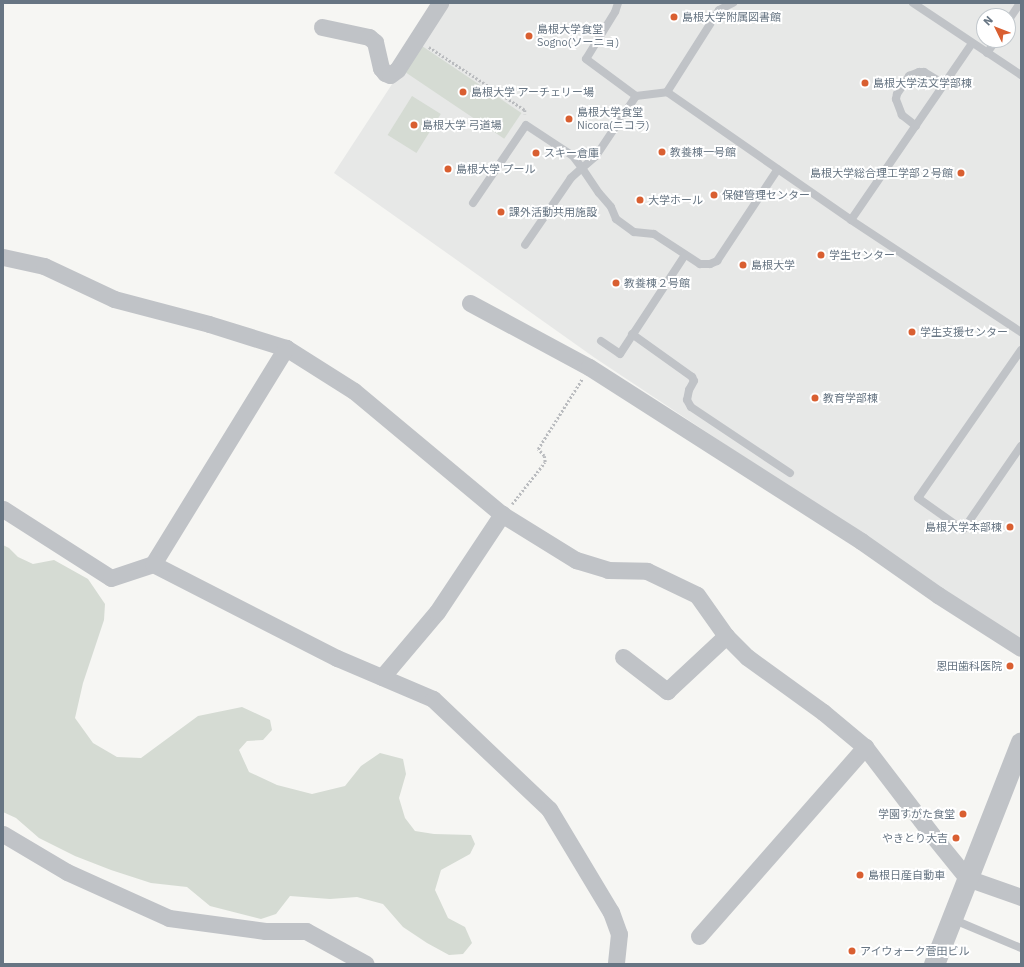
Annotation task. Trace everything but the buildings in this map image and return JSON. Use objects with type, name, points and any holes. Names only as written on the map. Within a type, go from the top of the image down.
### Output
[{"type":"street","points":[[322,27],[369,37],[375,42],[381,68],[387,74],[397,70],[440,3]]},
{"type":"street","points":[[3,257],[44,266],[114,299],[209,324],[286,348],[354,391],[502,515],[576,560],[608,570],[647,571],[697,595],[726,636],[747,657],[823,712],[865,747],[967,878],[1021,897]]},
{"type":"street","points":[[470,303],[590,367],[861,541],[938,595],[1021,648]]},
{"type":"street","points":[[3,509],[111,578],[153,564],[286,348]]},
{"type":"street","points":[[382,677],[437,612],[502,515]]},
{"type":"street","points":[[153,564],[337,658],[433,699],[549,809],[611,912],[619,934],[616,964]]},
{"type":"street","points":[[623,657],[667,691],[726,636]]},
{"type":"street","points":[[934,964],[1020,746]]},
{"type":"street","points":[[698,936],[865,747]]},
{"type":"street","points":[[3,834],[67,872],[169,918],[265,932],[306,931],[366,964]]},
{"type":"lane","points":[[618,3],[615,12],[586,59],[636,96],[667,92],[851,220],[1021,332]]},
{"type":"lane","points":[[667,92],[719,10],[733,3]]},
{"type":"lane","points":[[913,3],[1021,74]]},
{"type":"lane","points":[[851,220],[972,43]]},
{"type":"lane","points":[[987,53],[990,48]]},
{"type":"lane","points":[[916,126],[902,115],[897,105],[897,94],[909,76],[919,72],[928,74],[944,84]]},
{"type":"lane","points":[[525,246],[571,178],[596,156],[636,96]]},
{"type":"lane","points":[[473,203],[526,126],[573,156],[621,223],[634,232],[654,234],[700,264],[710,264],[717,261],[778,169]]},
{"type":"lane","points":[[601,341],[620,354],[685,255]]},
{"type":"lane","points":[[632,334],[692,377],[694,380],[689,390],[687,400],[690,407],[790,473]]},
{"type":"lane","points":[[1021,350],[918,498],[963,530],[1021,446]]},
{"type":"lane","points":[[951,919],[1021,948]]},
{"type":"path","points":[[417,39],[525,110],[526,126]]},
{"type":"path","points":[[502,515],[545,462],[544,456],[538,449],[590,367]]},
{"type":"shaded area","name":"島根大学","points":[[445,3],[1021,3],[1021,641],[595,358],[334,173]]},
{"type":"shaded area","name":"島根大学 アーチェリー場","points":[[422,46],[521,113],[504,139],[405,72]]},
{"type":"shaded area","name":"島根大学 弓道場","points":[[412,96],[441,114],[416,153],[388,135]]},
{"type":"shaded area","points":[[3,545],[9,548],[18,557],[33,564],[54,560],[88,579],[105,604],[104,620],[83,683],[75,718],[93,743],[117,757],[141,758],[198,716],[242,707],[270,720],[272,730],[263,740],[247,741],[239,750],[249,772],[277,785],[312,794],[345,786],[361,766],[380,753],[403,759],[406,774],[399,798],[405,818],[415,831],[434,834],[471,835],[475,844],[470,854],[441,870],[435,890],[448,918],[465,927],[472,943],[463,954],[449,955],[403,927],[383,904],[357,897],[330,899],[290,896],[276,914],[261,919],[210,906],[187,887],[151,883],[75,856],[39,838],[16,818],[3,812]]},
{"type":"place","name":"島根大学附属図書館","points":[[674,17]]},
{"type":"place","name":"島根大学食堂 Sogno(ソーニョ)","points":[[529,36]]},
{"type":"place","name":"島根大学法文学部棟","points":[[865,83]]},
{"type":"place","name":"島根大学 アーチェリー場","points":[[463,92]]},
{"type":"place","name":"島根大学食堂 Nicora(ニコラ)","points":[[569,119]]},
{"type":"place","name":"島根大学 弓道場","points":[[414,125]]},
{"type":"place","name":"教養棟一号館","points":[[662,152]]},
{"type":"place","name":"スキー倉庫","points":[[536,153]]},
{"type":"place","name":"島根大学 プール","points":[[448,169]]},
{"type":"place","name":"島根大学総合理工学部２号館","points":[[961,173]]},
{"type":"place","name":"保健管理センター","points":[[714,195]]},
{"type":"place","name":"大学ホール","points":[[640,200]]},
{"type":"place","name":"課外活動共用施設","points":[[501,212]]},
{"type":"place","name":"学生センター","points":[[821,255]]},
{"type":"place","name":"島根大学","points":[[743,265]]},
{"type":"place","name":"教養棟２号館","points":[[616,283]]},
{"type":"place","name":"学生支援センター","points":[[912,332]]},
{"type":"place","name":"教育学部棟","points":[[815,398]]},
{"type":"place","name":"島根大学本部棟","points":[[1010,527]]},
{"type":"place","name":"恩田歯科医院","points":[[1010,666]]},
{"type":"place","name":"学園すがた食堂","points":[[963,814]]},
{"type":"place","name":"やきとり大吉","points":[[956,838]]},
{"type":"place","name":"島根日産自動車","points":[[860,875]]},
{"type":"place","name":"アイウォーク菅田ビル","points":[[852,951]]}]
